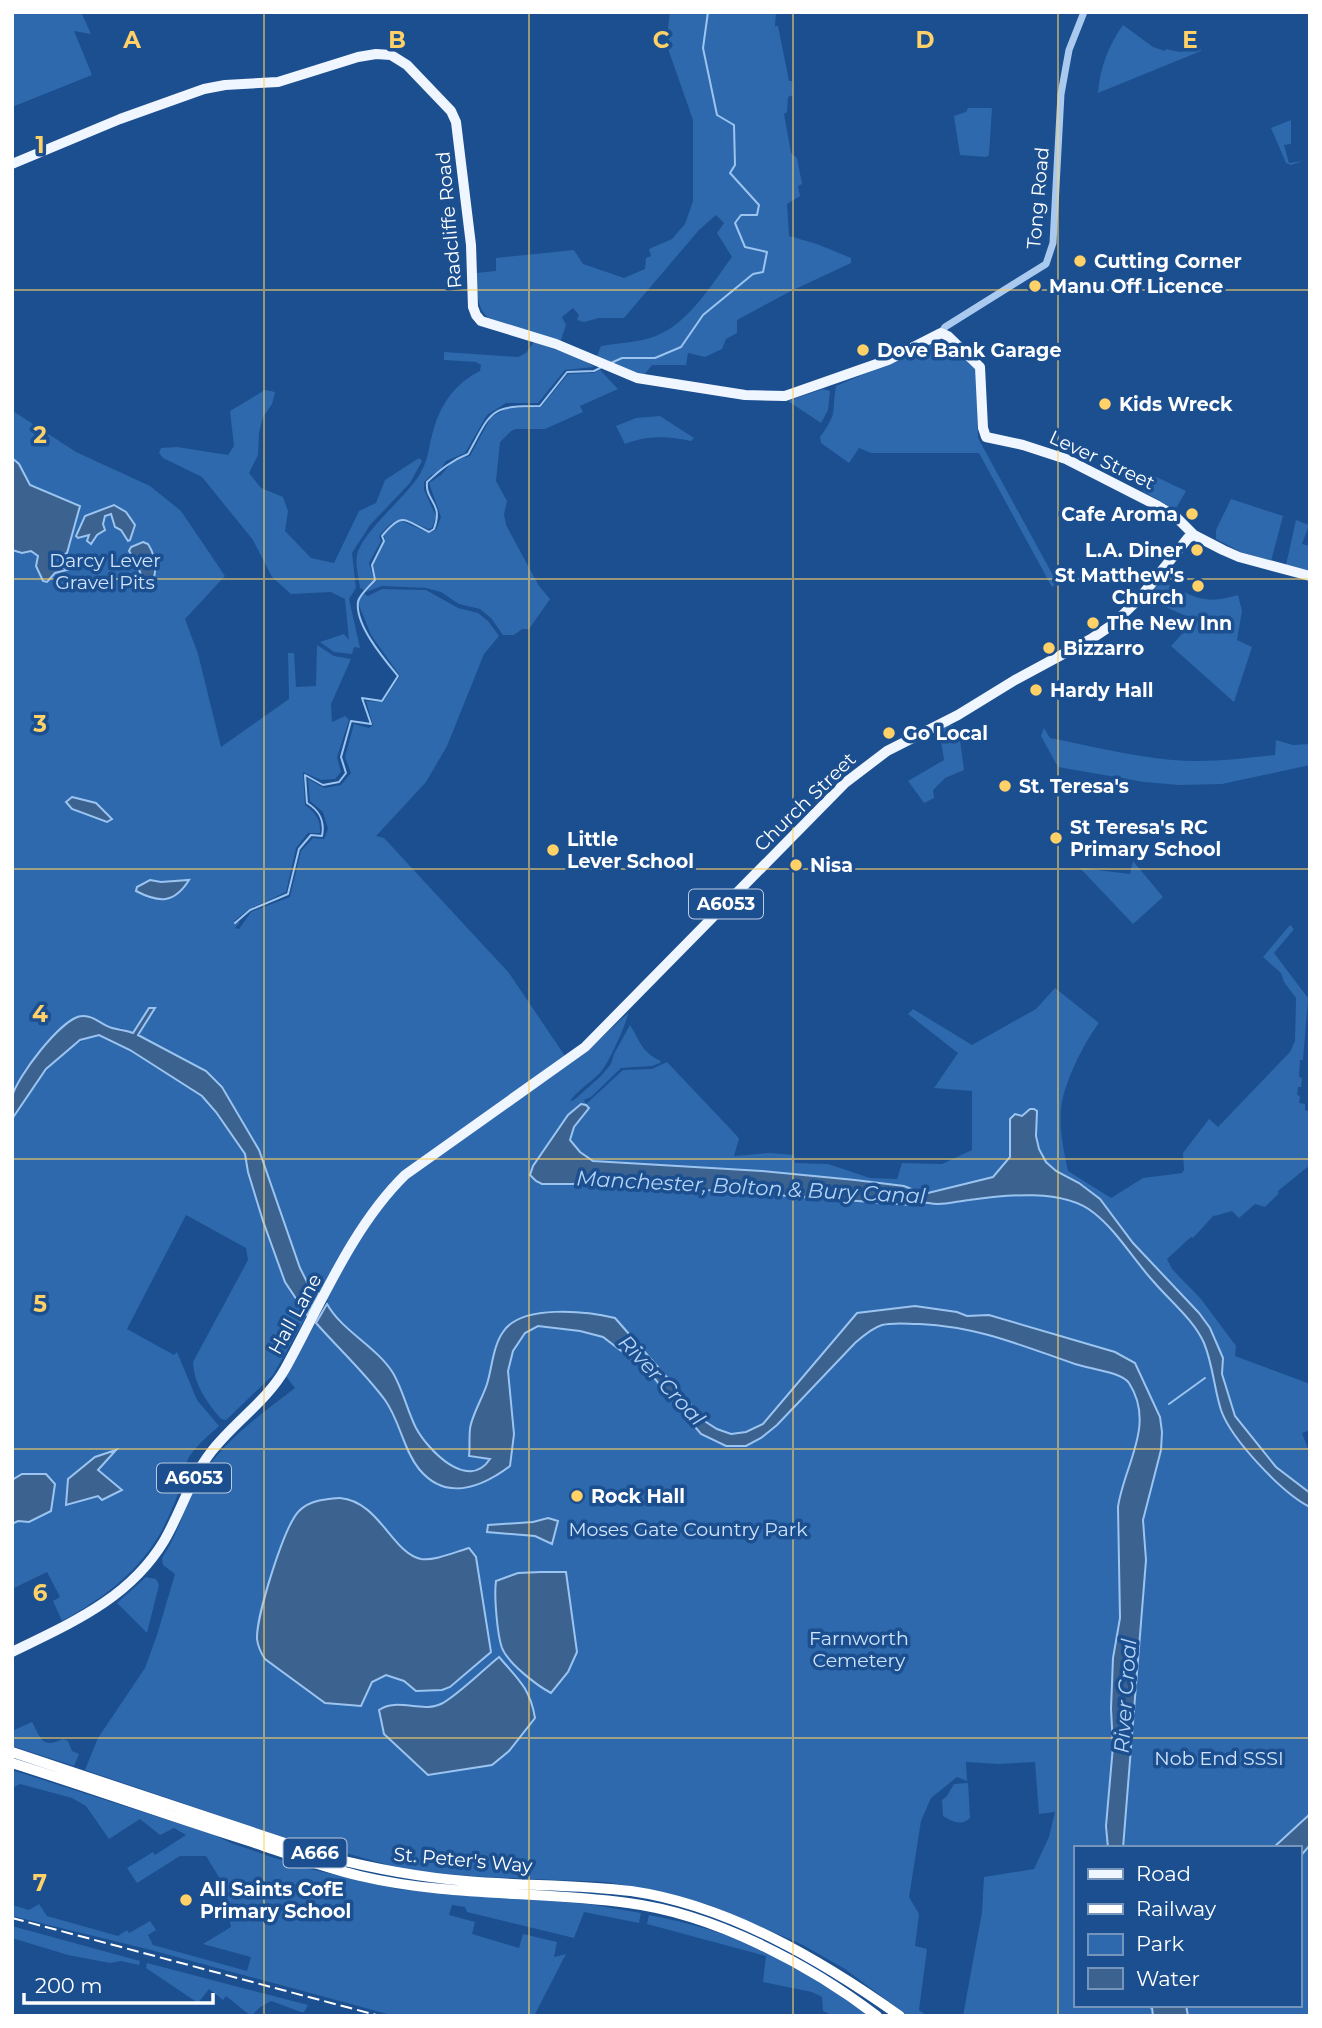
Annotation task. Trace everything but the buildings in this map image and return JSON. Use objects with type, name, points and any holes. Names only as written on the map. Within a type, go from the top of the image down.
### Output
[{"type":"highway","name":"St. Peter's Way","points":[[12,1752],[324,1856],[369,1868],[467,1882],[577,1886],[707,1910],[786,1944],[853,1983],[900,2016]]},
{"type":"highway","name":"St. Peter's Way","points":[[12,1763],[359,1876],[430,1889],[630,1897]]},
{"type":"highway","name":"St. Peter's Way","points":[[657,1902],[783,1955],[842,1990],[877,2016]]},
{"type":"main road","name":"Radcliffe Road","points":[[12,164],[120,119],[204,89],[278,82],[358,57],[391,55],[418,74],[451,111],[456,122],[471,245],[476,315],[481,321],[556,344],[637,379],[745,395],[785,396],[888,360],[941,333]]},
{"type":"main road","name":"Lever Street","points":[[941,333],[948,336],[980,367],[983,428],[986,437],[1023,445],[1095,472],[1176,517],[1194,534],[1239,557],[1310,576]]},
{"type":"main road","name":"Church Street","points":[[568,1061],[601,1032],[845,783],[887,751],[958,715],[1112,625],[1129,611],[1194,534]]},
{"type":"main road","name":"Hall Lane","points":[[12,1652],[86,1615],[119,1594],[145,1567],[171,1529],[189,1487],[212,1450],[270,1391],[302,1338],[361,1228],[384,1197],[405,1175],[568,1061]]},
{"type":"street","name":"Tong Road","points":[[941,333],[944,327],[1046,264],[1049,259],[1053,243],[1062,84],[1069,50],[1084,12]]},
{"type":"green space","points":[[12,12],[81,12],[91,34],[74,31],[92,75],[12,107]]},
{"type":"green space","points":[[670,12],[776,12],[775,26],[778,26],[789,81],[792,81],[793,95],[788,97],[787,112],[784,114],[791,153],[797,158],[802,184],[798,186],[800,196],[787,204],[789,236],[851,258],[851,263],[737,320],[737,333],[726,339],[722,349],[705,357],[688,353],[686,365],[652,365],[643,376],[597,356],[601,346],[656,336],[679,322],[699,302],[732,257],[717,233],[724,223],[716,215],[699,230],[624,318],[599,318],[584,322],[577,320],[579,315],[573,308],[562,317],[566,325],[560,343],[486,316],[480,305],[476,273],[496,271],[496,258],[574,250],[583,264],[624,278],[645,269],[646,258],[651,256],[649,249],[672,239],[685,224],[693,201],[693,120],[666,43]]},
{"type":"green space","points":[[1123,25],[1153,47],[1165,51],[1180,52],[1200,48],[1201,51],[1098,93],[1106,57]]},
{"type":"green space","points":[[968,108],[992,108],[989,155],[986,157],[960,155],[954,116],[966,112]]},
{"type":"green space","points":[[1291,120],[1291,144],[1284,145],[1289,163],[1303,161],[1291,165],[1286,163],[1271,128]]},
{"type":"green space","points":[[943,338],[976,369],[978,438],[1055,579],[1052,587],[979,453],[871,453],[859,448],[849,463],[821,443],[820,437],[832,417],[836,386],[913,353],[935,339]]},
{"type":"green space","points":[[534,342],[582,359],[594,367],[565,370],[538,403],[506,403],[487,415],[465,453],[446,461],[439,472],[424,482],[424,490],[436,516],[432,528],[401,519],[391,524],[379,536],[381,541],[369,563],[374,580],[364,590],[360,588],[357,555],[361,546],[375,525],[420,474],[437,419],[446,402],[457,387],[480,371],[481,365],[476,362],[444,360],[444,352],[518,357],[526,353]]},
{"type":"green space","points":[[600,370],[618,389],[580,406],[583,412],[545,429],[516,429],[500,442],[496,481],[507,501],[504,514],[506,525],[539,586],[550,599],[529,629],[522,629],[514,635],[503,635],[491,618],[480,609],[459,604],[441,592],[426,588],[382,586],[366,592],[376,581],[373,565],[385,541],[384,535],[395,522],[402,521],[429,533],[436,530],[441,517],[429,483],[441,475],[453,461],[470,456],[491,417],[508,408],[541,407],[568,374],[594,373]]},
{"type":"green space","points":[[823,389],[830,391],[828,410],[821,423],[788,401]]},
{"type":"green space","points":[[265,390],[275,392],[272,404],[263,417],[258,455],[249,473],[261,488],[283,497],[288,511],[285,531],[311,558],[334,563],[359,511],[376,503],[385,480],[419,458],[422,461],[410,483],[370,525],[352,553],[356,588],[349,599],[360,648],[354,647],[352,654],[334,652],[320,642],[344,634],[349,640],[345,599],[331,592],[291,594],[272,577],[253,540],[202,477],[163,458],[159,453],[161,448],[177,447],[228,455],[234,446],[230,411]]},
{"type":"green space","name":"Moses Gate Country Park","points":[[13,411],[76,452],[150,486],[181,511],[225,576],[185,619],[198,654],[221,747],[289,699],[288,653],[294,653],[296,687],[316,686],[317,645],[334,656],[351,659],[331,704],[332,722],[345,716],[349,720],[337,757],[341,772],[335,779],[321,780],[303,772],[305,805],[317,817],[320,833],[308,833],[296,848],[286,892],[249,909],[234,921],[240,922],[235,928],[239,929],[251,912],[290,897],[301,851],[313,838],[324,839],[328,829],[323,812],[310,801],[308,779],[324,788],[341,785],[351,773],[345,757],[354,724],[369,728],[373,725],[366,701],[383,702],[400,676],[371,635],[359,599],[364,594],[368,596],[382,589],[426,590],[458,608],[478,613],[488,621],[499,636],[484,654],[447,746],[426,782],[376,836],[384,838],[509,973],[565,1056],[540,1074],[543,1083],[599,1040],[628,1013],[603,1070],[570,1101],[601,1076],[611,1064],[630,1025],[645,1050],[661,1061],[660,1063],[621,1068],[591,1097],[584,1100],[586,1104],[623,1070],[652,1069],[667,1062],[737,1136],[739,1139],[734,1156],[769,1153],[794,1155],[795,1163],[828,1164],[870,1178],[897,1179],[902,1163],[942,1164],[972,1150],[972,1091],[934,1088],[958,1053],[908,1014],[913,1009],[972,1045],[1036,1009],[1055,988],[1099,1023],[1075,1064],[1063,1099],[1062,1140],[1068,1171],[1111,1198],[1143,1178],[1182,1173],[1183,1153],[1209,1119],[1218,1127],[1290,1052],[1295,1041],[1296,998],[1281,973],[1263,957],[1290,925],[1294,929],[1274,953],[1308,998],[1303,1060],[1300,1060],[1301,1087],[1298,1087],[1297,1095],[1300,1096],[1299,1103],[1305,1104],[1305,1110],[1308,1111],[1310,1165],[1278,1191],[1265,1207],[1255,1204],[1239,1218],[1232,1211],[1214,1215],[1193,1238],[1167,1259],[1172,1269],[1201,1299],[1236,1346],[1235,1356],[1310,1384],[1310,1430],[1302,1433],[1310,1454],[1310,1814],[1275,1846],[1074,1846],[1074,2007],[1152,2007],[1153,2016],[963,2016],[982,1912],[984,1877],[1034,1869],[1049,1837],[1055,1812],[1039,1814],[1035,1762],[966,1762],[967,1781],[957,1777],[931,1798],[921,1821],[909,1897],[919,1914],[915,1946],[927,1949],[919,2010],[927,2016],[908,2016],[845,1969],[801,1944],[710,1905],[659,1891],[606,1882],[409,1871],[307,1842],[291,1840],[85,1770],[98,1738],[145,1668],[175,1574],[163,1565],[162,1558],[200,1479],[231,1441],[295,1388],[286,1376],[328,1301],[308,1284],[300,1268],[259,1150],[149,1040],[121,1028],[111,1028],[91,1016],[70,1020],[42,1048],[12,1095]],"holes":[[[1037,1111],[1038,1139],[1042,1155],[1062,1174],[994,1177],[1010,1157],[1010,1119],[1018,1114],[1022,1116],[1026,1112]]]},
{"type":"green space","points":[[660,416],[694,438],[691,441],[666,437],[650,438],[625,444],[616,426],[636,418]]},
{"type":"green space","points":[[1152,475],[1186,491],[1175,510],[1143,491]]},
{"type":"green space","points":[[1231,499],[1283,516],[1271,561],[1241,552],[1216,539],[1216,530]]},
{"type":"green space","points":[[1296,520],[1309,525],[1302,544],[1310,546],[1310,571],[1286,565]]},
{"type":"green space","points":[[1160,581],[1206,599],[1238,595],[1242,611],[1237,640],[1252,647],[1234,702],[1171,646],[1191,624],[1187,620],[1188,617],[1146,598]]},
{"type":"green space","points":[[953,725],[959,733],[964,770],[945,778],[933,790],[934,798],[924,803],[908,781],[944,760],[942,746],[934,732]]},
{"type":"green space","points":[[1044,728],[1050,738],[1141,756],[1185,761],[1275,755],[1276,740],[1293,745],[1310,744],[1310,765],[1222,784],[1179,785],[1144,782],[1058,767],[1041,736]]},
{"type":"green space","points":[[1133,861],[1163,897],[1133,924],[1080,868],[1130,874]]},
{"type":"green space","points":[[99,1035],[130,1050],[202,1096],[216,1112],[245,1155],[263,1221],[285,1282],[307,1315],[273,1375],[226,1420],[221,1419],[199,1386],[193,1362],[248,1260],[246,1248],[186,1215],[127,1329],[174,1355],[177,1352],[197,1400],[219,1426],[189,1457],[167,1520],[142,1560],[105,1594],[62,1621],[53,1601],[60,1597],[47,1572],[12,1589],[12,1524],[18,1521],[22,1474],[12,1480],[12,1119],[59,1057],[84,1040]],"holes":[[[114,1451],[98,1470],[121,1490],[98,1496],[95,1457]]]},
{"type":"green space","points":[[146,1577],[156,1579],[159,1585],[147,1633],[117,1603]]},
{"type":"green space","points":[[32,1722],[43,1741],[68,1741],[72,1751],[79,1754],[74,1766],[12,1746],[12,1731]]},
{"type":"green space","points":[[12,1770],[214,1835],[301,1867],[398,1889],[588,1904],[641,1913],[639,1923],[584,1912],[574,1938],[467,1912],[465,1907],[452,1905],[449,1915],[475,1922],[472,1934],[519,1948],[523,1934],[557,1942],[554,1957],[566,1954],[534,2016],[395,2016],[151,1950],[12,1916],[12,1905],[29,1910],[39,1904],[47,1916],[118,1936],[150,1921],[156,1930],[148,1935],[153,1945],[247,1971],[251,1957],[203,1944],[231,1927],[222,1882],[206,1856],[180,1856],[137,1883],[127,1868],[153,1852],[155,1855],[186,1835],[174,1828],[160,1835],[140,1819],[109,1839],[86,1806],[72,1798],[20,1784],[12,1788]]},
{"type":"green space","points":[[968,1783],[970,1818],[957,1822],[943,1816],[942,1800],[954,1784]]},
{"type":"green space","points":[[1310,1845],[1310,2016],[1188,2016],[1186,2007],[1301,2007],[1301,1856]]},
{"type":"green space","points":[[649,1915],[708,1929],[765,1950],[810,1973],[873,2016],[833,2016],[823,2011],[822,1997],[812,1992],[763,1982],[766,1956],[647,1924]]},
{"type":"green space","points":[[12,1926],[140,1961],[139,1965],[68,1955],[12,1938]]},
{"type":"green space","points":[[147,1963],[308,2005],[304,2012],[301,2012],[271,2001],[251,2016],[226,1996],[223,2000],[209,1989],[198,2003],[146,1968]]},
{"type":"water","points":[[12,458],[19,464],[30,485],[80,506],[67,553],[61,556],[50,555],[55,564],[67,570],[55,573],[47,582],[43,581],[36,566],[38,556],[31,551],[22,553],[12,550]]},
{"type":"water","points":[[114,505],[126,512],[135,525],[130,540],[115,527],[111,514],[105,516],[105,530],[97,535],[91,544],[87,541],[89,535],[78,538],[76,536],[85,516]]},
{"type":"water","points":[[143,542],[148,544],[155,561],[154,578],[149,589],[129,551],[131,547]]},
{"type":"water","points":[[72,797],[96,803],[112,819],[107,822],[72,809],[66,802]]},
{"type":"water","points":[[150,880],[189,880],[178,894],[159,899],[136,891],[137,887]]},
{"type":"water","points":[[149,1008],[155,1008],[138,1035],[206,1071],[222,1087],[259,1150],[300,1268],[308,1284],[319,1294],[307,1315],[285,1282],[263,1221],[245,1154],[202,1096],[130,1050],[99,1035],[80,1040],[46,1069],[12,1119],[15,1088],[41,1050],[63,1026],[73,1019],[86,1016],[108,1027],[133,1033]]},
{"type":"water","name":"Manchester, Bolton & Bury Canal","points":[[581,1104],[589,1108],[574,1127],[570,1140],[580,1152],[593,1161],[762,1171],[855,1180],[904,1186],[924,1194],[993,1177],[1010,1157],[1010,1119],[1015,1114],[1022,1116],[1034,1109],[1037,1111],[1036,1136],[1046,1162],[1100,1199],[1133,1243],[1199,1313],[1210,1328],[1223,1358],[1222,1374],[1235,1416],[1276,1467],[1310,1493],[1310,1507],[1272,1478],[1235,1435],[1221,1410],[1207,1351],[1194,1326],[1110,1228],[1081,1205],[1034,1195],[912,1205],[623,1184],[542,1184],[536,1181],[530,1175],[533,1166],[568,1115]]},
{"type":"water","name":"River Croal","points":[[327,1304],[341,1322],[386,1363],[400,1386],[416,1428],[430,1447],[449,1464],[471,1471],[481,1468],[490,1459],[469,1456],[470,1432],[487,1384],[497,1344],[512,1323],[539,1313],[588,1313],[615,1318],[706,1422],[731,1434],[746,1432],[763,1424],[857,1313],[915,1306],[967,1316],[989,1315],[1115,1352],[1135,1363],[1160,1417],[1162,1432],[1161,1450],[1143,1520],[1146,1560],[1123,1846],[1108,1846],[1106,1826],[1113,1746],[1113,1658],[1120,1618],[1118,1507],[1136,1445],[1140,1414],[1137,1399],[1125,1379],[980,1333],[941,1326],[887,1324],[871,1330],[855,1343],[777,1425],[761,1438],[746,1446],[726,1446],[701,1434],[650,1373],[603,1337],[538,1326],[525,1333],[513,1351],[508,1371],[514,1434],[510,1466],[476,1485],[452,1488],[430,1479],[419,1469],[385,1400],[316,1323]]},
{"type":"water","points":[[116,1450],[98,1470],[122,1490],[102,1500],[98,1496],[66,1505],[68,1479],[95,1457]]},
{"type":"water","points":[[22,1474],[46,1474],[55,1484],[51,1511],[29,1522],[18,1521],[12,1524],[12,1480]]},
{"type":"water","points":[[340,1498],[354,1501],[365,1508],[411,1555],[432,1559],[469,1548],[476,1557],[491,1652],[450,1687],[416,1691],[404,1681],[386,1675],[372,1682],[361,1706],[325,1703],[265,1659],[262,1654],[257,1639],[261,1612],[272,1572],[293,1520],[308,1504]]},
{"type":"water","points":[[548,1518],[558,1521],[552,1544],[535,1536],[487,1532],[488,1525],[533,1522]]},
{"type":"water","points":[[566,1572],[577,1652],[568,1672],[551,1693],[523,1673],[502,1648],[496,1614],[496,1581],[518,1573]]},
{"type":"water","points":[[499,1657],[526,1691],[535,1718],[509,1751],[492,1765],[428,1775],[384,1734],[379,1710],[394,1705],[427,1707],[443,1703]]},
{"type":"water","points":[[1310,1814],[1310,1845],[1301,1856],[1301,1846],[1275,1846]]},
{"type":"water","points":[[1150,2007],[1186,2007],[1188,2016],[1153,2016]]},
{"type":"waterway","points":[[611,363],[622,358],[655,358],[681,347],[703,315],[753,274],[763,272],[767,252],[745,247],[735,223],[741,215],[757,215],[759,205],[730,173],[735,165],[734,125],[717,115],[703,48],[708,12]]},
{"type":"waterway","points":[[235,923],[250,910],[288,894],[299,849],[311,835],[322,836],[320,817],[307,803],[305,775],[323,785],[339,782],[346,773],[341,757],[351,721],[371,724],[362,698],[382,701],[398,676],[372,641],[358,611],[359,599],[375,580],[372,565],[384,541],[382,536],[394,523],[403,520],[429,532],[434,529],[437,513],[427,489],[427,482],[446,466],[468,454],[482,428],[494,414],[510,407],[540,406],[567,372],[594,371],[600,368]]},
{"type":"waterway","points":[[1169,1404],[1205,1378]]},
{"type":"railway","points":[[12,1918],[380,2016]]},
{"type":"place","name":"Cutting Corner","points":[[1080,261]]},
{"type":"place","name":"Manu Off Licence","points":[[1035,286]]},
{"type":"place","name":"Dove Bank Garage","points":[[863,350]]},
{"type":"place","name":"Kids Wreck","points":[[1105,404]]},
{"type":"place","name":"Cafe Aroma","points":[[1192,514]]},
{"type":"place","name":"L.A. Diner","points":[[1197,550]]},
{"type":"place","name":"St Matthew's Church","points":[[1198,586]]},
{"type":"place","name":"The New Inn","points":[[1093,623]]},
{"type":"place","name":"Bizzarro","points":[[1049,648]]},
{"type":"place","name":"Hardy Hall","points":[[1036,690]]},
{"type":"place","name":"Go Local","points":[[889,733]]},
{"type":"place","name":"St. Teresa's","points":[[1005,786]]},
{"type":"place","name":"St Teresa's RC Primary School","points":[[1056,838]]},
{"type":"place","name":"Little Lever School","points":[[553,850]]},
{"type":"place","name":"Nisa","points":[[796,865]]},
{"type":"place","name":"Rock Hall","points":[[577,1496]]},
{"type":"place","name":"All Saints CofE Primary School","points":[[186,1900]]},
{"type":"park label","name":"Darcy Lever Gravel Pits","points":[[105,571]]},
{"type":"park label","name":"Farnworth Cemetery","points":[[859,1649]]},
{"type":"park label","name":"Nob End SSSI","points":[[1219,1758]]}]
